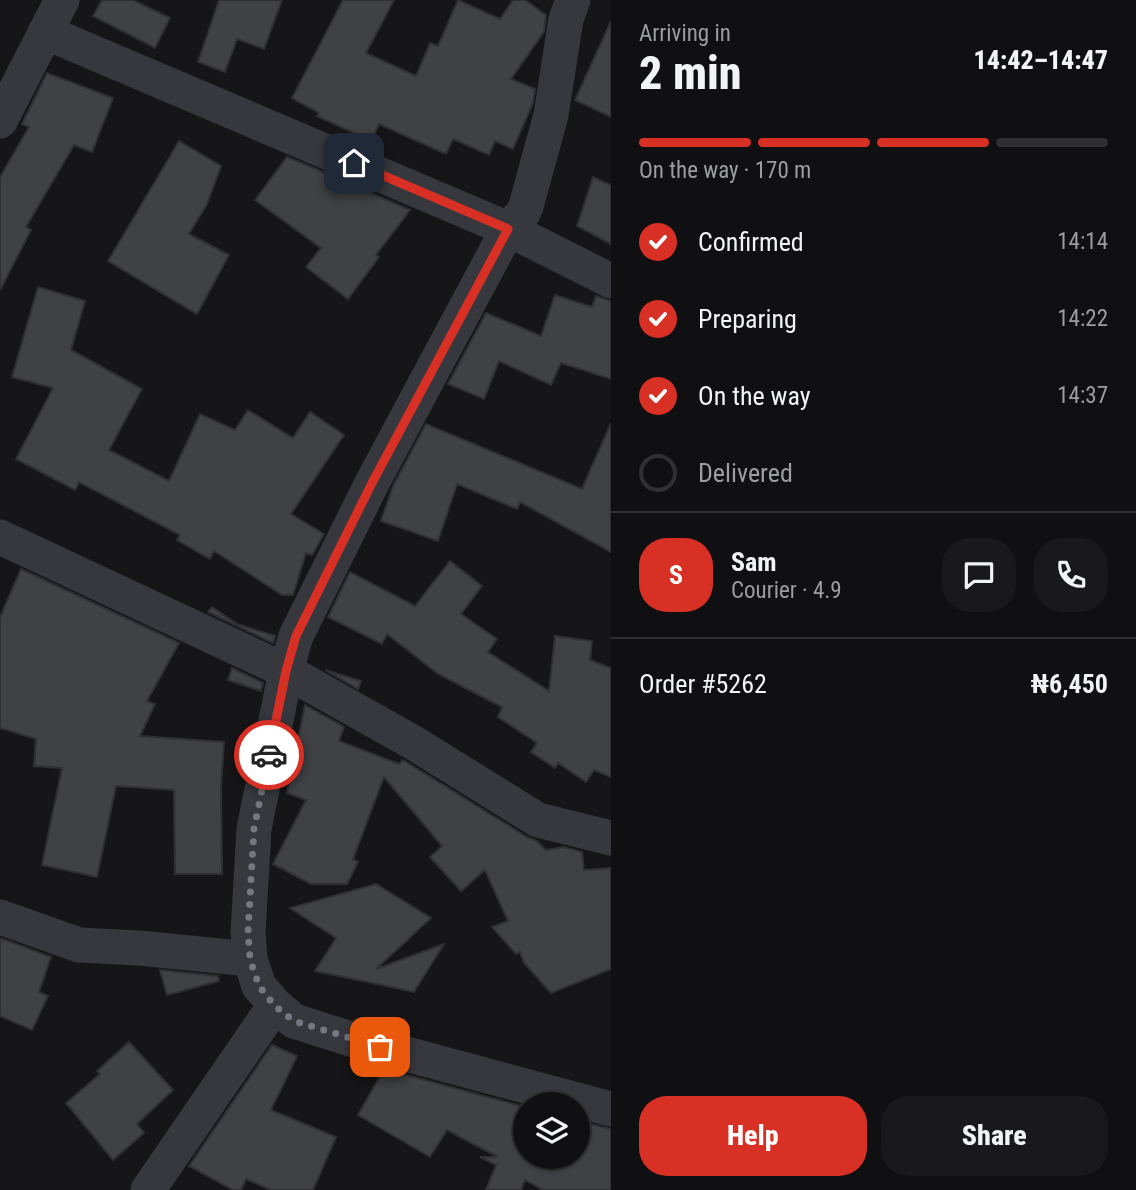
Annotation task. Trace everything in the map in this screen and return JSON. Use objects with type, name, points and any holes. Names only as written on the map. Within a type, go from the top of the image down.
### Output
[{"type":"street","points":[[0,121],[9,81],[45,32],[62,0]]},
{"type":"street","points":[[573,0],[566,19],[551,115],[523,213],[508,229],[373,481],[296,636],[286,671],[254,829],[248,932],[250,959],[259,986],[275,1006],[294,1021],[611,1110]]},
{"type":"street","points":[[45,32],[508,229],[611,281]]},
{"type":"street","points":[[0,537],[286,671],[414,743],[538,820],[611,838]]},
{"type":"street","points":[[0,917],[79,945],[250,959]]},
{"type":"street","points":[[148,1190],[275,1006]]},
{"type":"building","points":[[102,0],[133,0],[170,18],[155,48],[93,16]]},
{"type":"building","points":[[219,0],[282,0],[264,49],[237,39],[225,72],[198,62]]},
{"type":"building","points":[[343,0],[394,0],[366,53],[416,76],[430,43],[438,46],[458,0],[500,19],[513,0],[525,0],[546,15],[544,32],[511,79],[535,89],[533,103],[513,149],[495,141],[489,155],[453,139],[446,154],[379,124],[371,141],[317,116],[319,113],[292,98]]},
{"type":"building","points":[[611,21],[611,117],[575,100]]},
{"type":"building","points":[[47,73],[113,98],[92,152],[74,145],[26,227],[31,230],[0,290],[0,177],[29,127],[22,124]]},
{"type":"building","points":[[179,141],[221,166],[207,204],[189,234],[229,255],[197,314],[108,261]]},
{"type":"building","points":[[287,157],[345,181],[360,192],[362,189],[410,210],[376,255],[379,257],[348,299],[306,267],[321,248],[255,200]]},
{"type":"building","points":[[593,177],[611,185],[611,244],[577,226]]},
{"type":"building","points":[[38,287],[85,301],[71,350],[142,389],[109,450],[169,481],[200,414],[235,430],[248,410],[293,438],[310,412],[344,435],[291,514],[324,534],[312,555],[306,553],[293,595],[282,595],[214,551],[210,559],[177,540],[180,535],[79,482],[75,490],[16,459],[53,388],[12,377]]},
{"type":"building","points":[[555,295],[592,307],[596,296],[611,301],[611,379],[561,363],[551,385],[499,361],[484,399],[448,384],[486,313],[541,336]]},
{"type":"building","points":[[611,423],[611,552],[520,502],[517,509],[457,484],[438,541],[381,521],[393,486],[426,424],[582,489]]},
{"type":"building","points":[[450,561],[482,586],[461,614],[497,639],[488,652],[549,691],[555,636],[592,641],[590,660],[611,668],[611,777],[594,770],[586,782],[558,763],[555,768],[531,752],[537,743],[498,717],[502,707],[438,674],[387,634],[382,644],[328,617],[350,572],[415,606]]},
{"type":"building","points":[[21,569],[179,643],[147,701],[155,704],[140,736],[224,742],[221,786],[222,874],[175,874],[174,790],[116,786],[97,877],[42,865],[62,768],[34,766],[36,739],[0,728],[0,617]]},
{"type":"building","points":[[212,607],[237,624],[275,636],[273,643],[208,612]]},
{"type":"building","points":[[232,668],[263,683],[261,691],[228,680]]},
{"type":"building","points":[[325,670],[361,681],[358,689]]},
{"type":"building","points":[[305,705],[344,727],[339,741],[399,764],[403,760],[537,841],[546,850],[564,847],[582,852],[584,870],[611,868],[611,969],[551,993],[524,963],[520,952],[516,954],[492,927],[508,921],[485,870],[461,891],[430,857],[442,846],[384,777],[353,859],[358,862],[347,884],[311,884],[273,864],[306,800],[287,793]]},
{"type":"building","points":[[376,884],[431,918],[376,969],[444,944],[414,992],[315,971],[336,938],[290,908]]},
{"type":"building","points":[[0,938],[51,957],[39,992],[48,996],[32,1030],[0,1016]]},
{"type":"building","points":[[160,970],[218,976],[219,981],[167,995]]},
{"type":"building","points":[[129,1042],[173,1090],[137,1124],[144,1133],[113,1160],[66,1103],[100,1074],[97,1071]]},
{"type":"building","points":[[272,1045],[297,1056],[271,1110],[336,1137],[313,1190],[271,1190],[246,1179],[241,1190],[233,1190],[189,1166]]},
{"type":"building","points":[[384,1069],[513,1104],[513,1169],[590,1169],[590,1124],[611,1129],[611,1190],[543,1190],[525,1180],[521,1190],[486,1190],[496,1165],[480,1157],[498,1157],[447,1130],[430,1157],[358,1115]]},
{"type":"way so far","points":[[269,755],[254,829],[248,932],[250,959],[259,986],[275,1006],[294,1021],[380,1047]]},
{"type":"route","points":[[269,755],[296,636],[373,481],[508,229],[354,163]]}]
